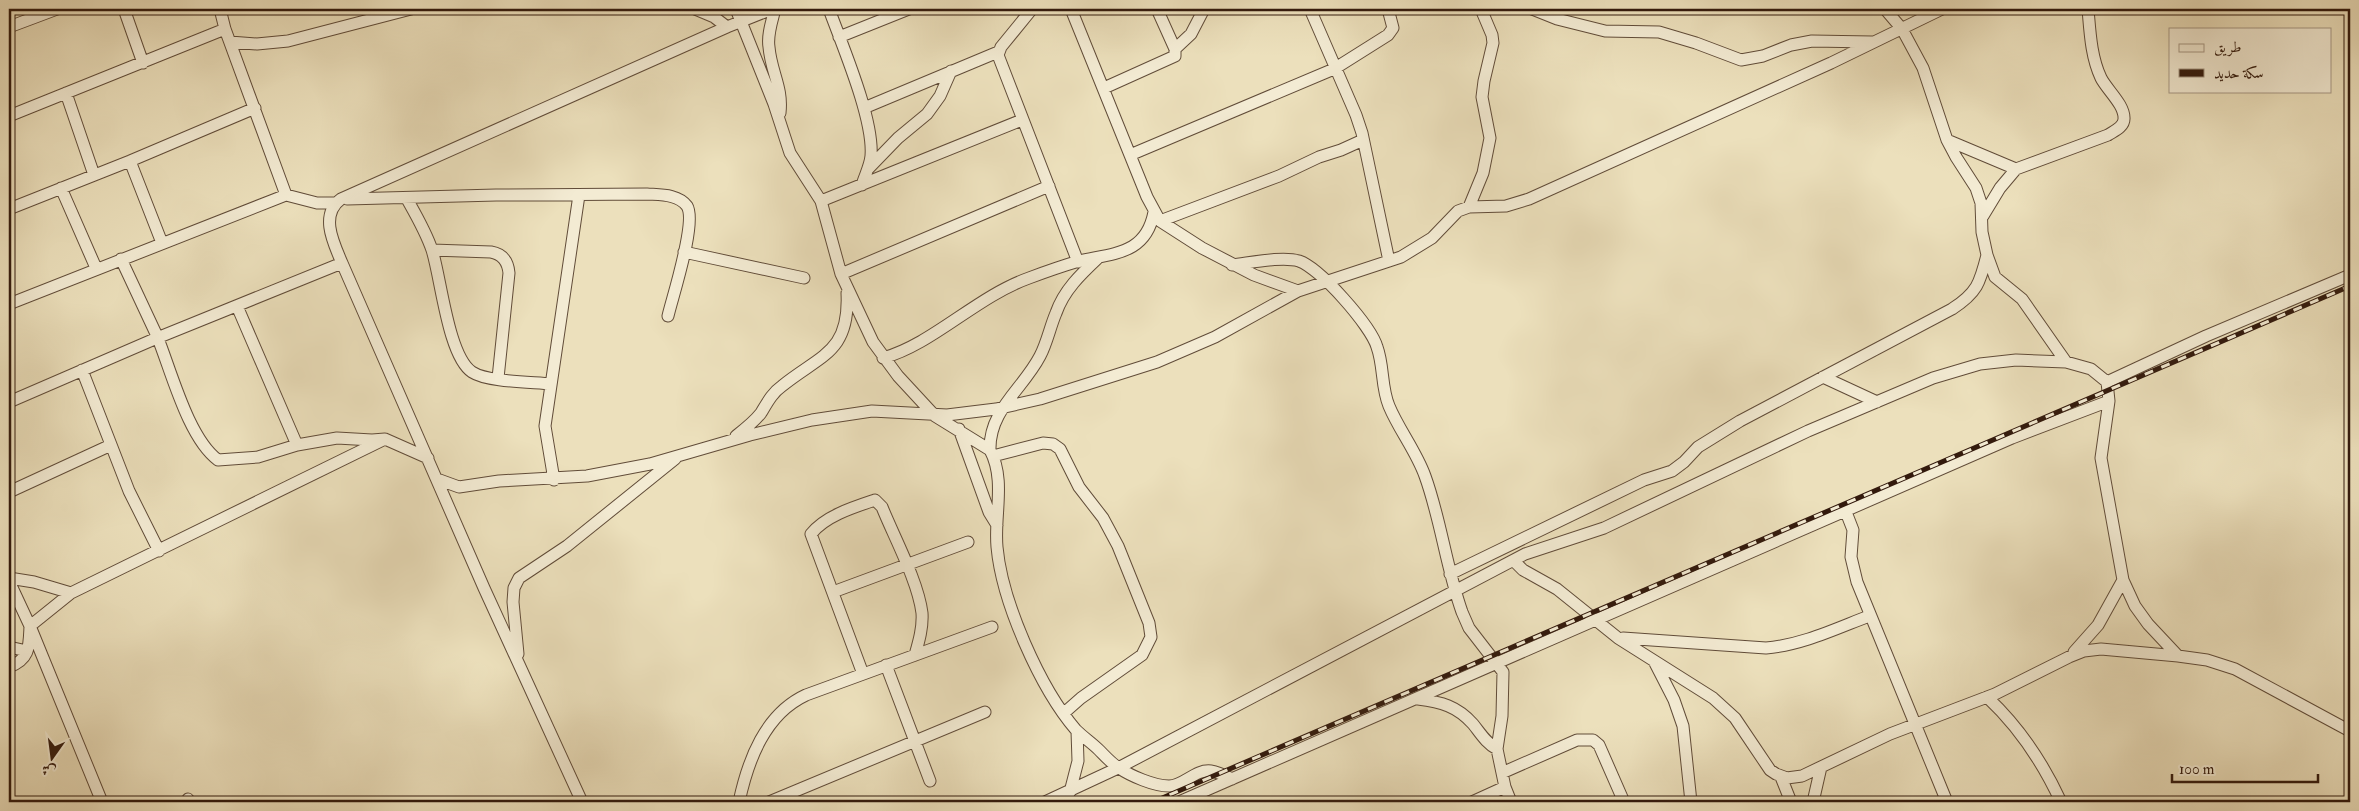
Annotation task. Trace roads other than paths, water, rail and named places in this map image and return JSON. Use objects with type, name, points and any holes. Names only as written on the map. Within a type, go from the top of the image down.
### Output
[{"type":"street","points":[[9,27],[55,9]]},
{"type":"street","points":[[124,9],[143,63]]},
{"type":"street","points":[[220,9],[225,29],[286,196]]},
{"type":"street","points":[[230,42],[257,44],[288,41],[346,27],[405,9]]},
{"type":"street","points":[[694,9],[714,17],[727,27]]},
{"type":"street","points":[[736,9],[797,166],[821,201],[844,279],[864,325],[883,358],[935,416],[959,429],[991,453],[1043,443],[1052,444],[1060,449],[1079,487],[1103,518],[1118,546],[1149,623],[1151,636],[1142,655],[1081,698],[1064,713]]},
{"type":"street","points":[[582,802],[484,588],[342,263],[329,225],[339,201],[727,27],[774,9]]},
{"type":"street","points":[[774,9],[768,37],[768,47],[781,94],[780,120]]},
{"type":"street","points":[[829,9],[864,108],[871,153],[862,185]]},
{"type":"street","points":[[839,37],[909,9]]},
{"type":"street","points":[[864,108],[998,52],[1032,9]]},
{"type":"street","points":[[1071,9],[1130,155],[1157,216],[1232,265],[1298,291]]},
{"type":"street","points":[[1104,88],[1173,59],[1175,56],[1174,49],[1157,9]]},
{"type":"street","points":[[1174,49],[1191,34],[1204,9]]},
{"type":"street","points":[[1310,9],[1334,69],[1356,115],[1389,261]]},
{"type":"street","points":[[1130,155],[1334,69],[1388,35],[1393,28],[1388,9]]},
{"type":"street","points":[[1469,207],[1484,173],[1490,138],[1482,97],[1493,43],[1492,35],[1481,9]]},
{"type":"street","points":[[1532,9],[1556,19],[1605,32],[1659,32],[1696,42],[1741,60],[1763,56],[1791,45],[1812,41],[1874,42]]},
{"type":"street","points":[[1885,9],[1902,29],[1923,68],[1947,140],[1976,188],[1983,216],[1982,232],[1987,255],[1995,277],[2022,299],[2066,362]]},
{"type":"street","points":[[437,478],[459,487],[499,481],[554,480],[616,471],[812,420],[862,412],[882,411],[935,416],[1002,408],[1040,399],[1157,362],[1215,337],[1298,291],[1389,261],[1425,243],[1458,211],[1469,207],[1498,207],[1529,198],[1874,42],[1942,9]]},
{"type":"street","points":[[1983,216],[2000,188],[2016,169],[2108,135],[2121,127],[2124,120],[2122,112],[2101,78],[2093,54],[2088,9]]},
{"type":"street","points":[[9,115],[225,29]]},
{"type":"street","points":[[998,52],[1022,120],[1078,262]]},
{"type":"street","points":[[867,170],[898,138],[927,114],[940,96],[950,71]]},
{"type":"street","points":[[66,93],[94,176]]},
{"type":"street","points":[[9,209],[94,176],[255,108]]},
{"type":"street","points":[[821,201],[1022,120]]},
{"type":"street","points":[[883,358],[897,354],[914,344],[995,292],[1028,278],[1078,262],[1122,251],[1140,242],[1157,216],[1279,176],[1319,157],[1363,140]]},
{"type":"street","points":[[1947,140],[2016,169]]},
{"type":"street","points":[[130,161],[162,243]]},
{"type":"street","points":[[844,279],[1049,186]]},
{"type":"street","points":[[61,188],[96,268]]},
{"type":"street","points":[[9,304],[96,268],[286,196],[318,203],[496,195],[647,194],[670,196],[682,201],[690,215],[684,252],[668,316]]},
{"type":"street","points":[[554,480],[545,426],[579,195]]},
{"type":"street","points":[[407,199],[432,250],[464,366],[473,373],[486,378],[551,384]]},
{"type":"street","points":[[432,250],[491,252],[498,253],[505,260],[509,274],[498,378]]},
{"type":"street","points":[[684,252],[804,278]]},
{"type":"street","points":[[1450,574],[1644,480],[1672,471],[1709,439],[1967,299],[1980,284],[1987,255]]},
{"type":"street","points":[[1098,258],[1070,287],[1056,313],[1040,356],[1026,378],[1002,408],[991,431],[991,453],[998,474],[997,547],[1004,584],[1021,635],[1064,713],[1077,732],[1118,768],[1147,781],[1169,786],[1198,772],[1207,771],[1232,779]]},
{"type":"street","points":[[121,259],[157,338],[190,422],[214,458],[229,460],[258,457],[297,445],[337,438],[384,439],[428,458]]},
{"type":"street","points":[[1232,265],[1298,261],[1309,267],[1357,314],[1375,340],[1382,362],[1384,392],[1389,407],[1414,449],[1425,477],[1454,590],[1469,628],[1498,663],[1504,676],[1502,716],[1497,749],[1504,772],[1505,787],[1511,802]]},
{"type":"street","points":[[9,402],[157,338],[342,263]]},
{"type":"street","points":[[2107,382],[2206,336],[2350,275]]},
{"type":"street","points":[[730,440],[760,414],[770,398],[781,386],[818,362],[836,346],[847,306],[844,279]]},
{"type":"street","points":[[237,306],[297,445]]},
{"type":"street","points":[[1045,802],[1118,768],[1454,590],[1535,550],[1604,528],[1808,431],[1933,378],[1980,364],[2016,360],[2066,362],[2090,369],[2107,382],[2109,401],[2101,458],[2123,580],[2135,606],[2148,624],[2178,656]]},
{"type":"street","points":[[82,370],[129,490],[158,550]]},
{"type":"street","points":[[1823,377],[1877,402]]},
{"type":"street","points":[[1178,802],[2012,438],[2109,401]]},
{"type":"street","points":[[959,429],[989,512],[996,525]]},
{"type":"street","points":[[9,667],[20,663],[27,651],[30,626],[71,593],[384,439]]},
{"type":"street","points":[[9,492],[111,445]]},
{"type":"street","points":[[520,666],[513,602],[516,582],[523,574],[567,546],[680,455]]},
{"type":"street","points":[[863,674],[811,534],[816,528],[852,508],[875,500],[882,507],[906,564],[922,612],[921,635],[916,654]]},
{"type":"street","points":[[1846,512],[1854,530],[1851,556],[1857,582],[1869,616],[1947,802]]},
{"type":"street","points":[[833,592],[968,542]]},
{"type":"street","points":[[1514,561],[1523,570],[1557,589],[1618,638],[1713,698],[1735,718],[1770,770],[1781,777],[1793,778],[1821,767],[1915,724],[1987,697],[2069,657],[2084,651],[2101,649],[2207,660],[2235,669],[2350,731]]},
{"type":"street","points":[[71,593],[34,582],[9,580],[30,626],[102,802]]},
{"type":"street","points":[[2069,657],[2098,625],[2123,580]]},
{"type":"street","points":[[1618,638],[1774,647],[1798,643],[1869,616]]},
{"type":"street","points":[[739,802],[756,749],[766,728],[780,711],[806,695],[992,627]]},
{"type":"street","points":[[9,647],[27,651]]},
{"type":"street","points":[[1653,659],[1674,700],[1683,726],[1692,802]]},
{"type":"street","points":[[886,665],[930,781]]},
{"type":"street","points":[[1987,697],[2017,728],[2036,756],[2061,802]]},
{"type":"street","points":[[1417,699],[1452,706],[1473,724],[1485,741],[1497,749]]},
{"type":"street","points":[[769,802],[985,712]]},
{"type":"street","points":[[1070,792],[1078,761],[1077,732]]},
{"type":"street","points":[[1504,772],[1578,740],[1593,740],[1599,745],[1624,802]]},
{"type":"street","points":[[1813,802],[1821,767]]},
{"type":"street","points":[[1781,777],[1791,802]]},
{"type":"street","points":[[1472,802],[1490,798],[1505,787]]},
{"type":"railway","points":[[1153,802],[2350,286]]}]
